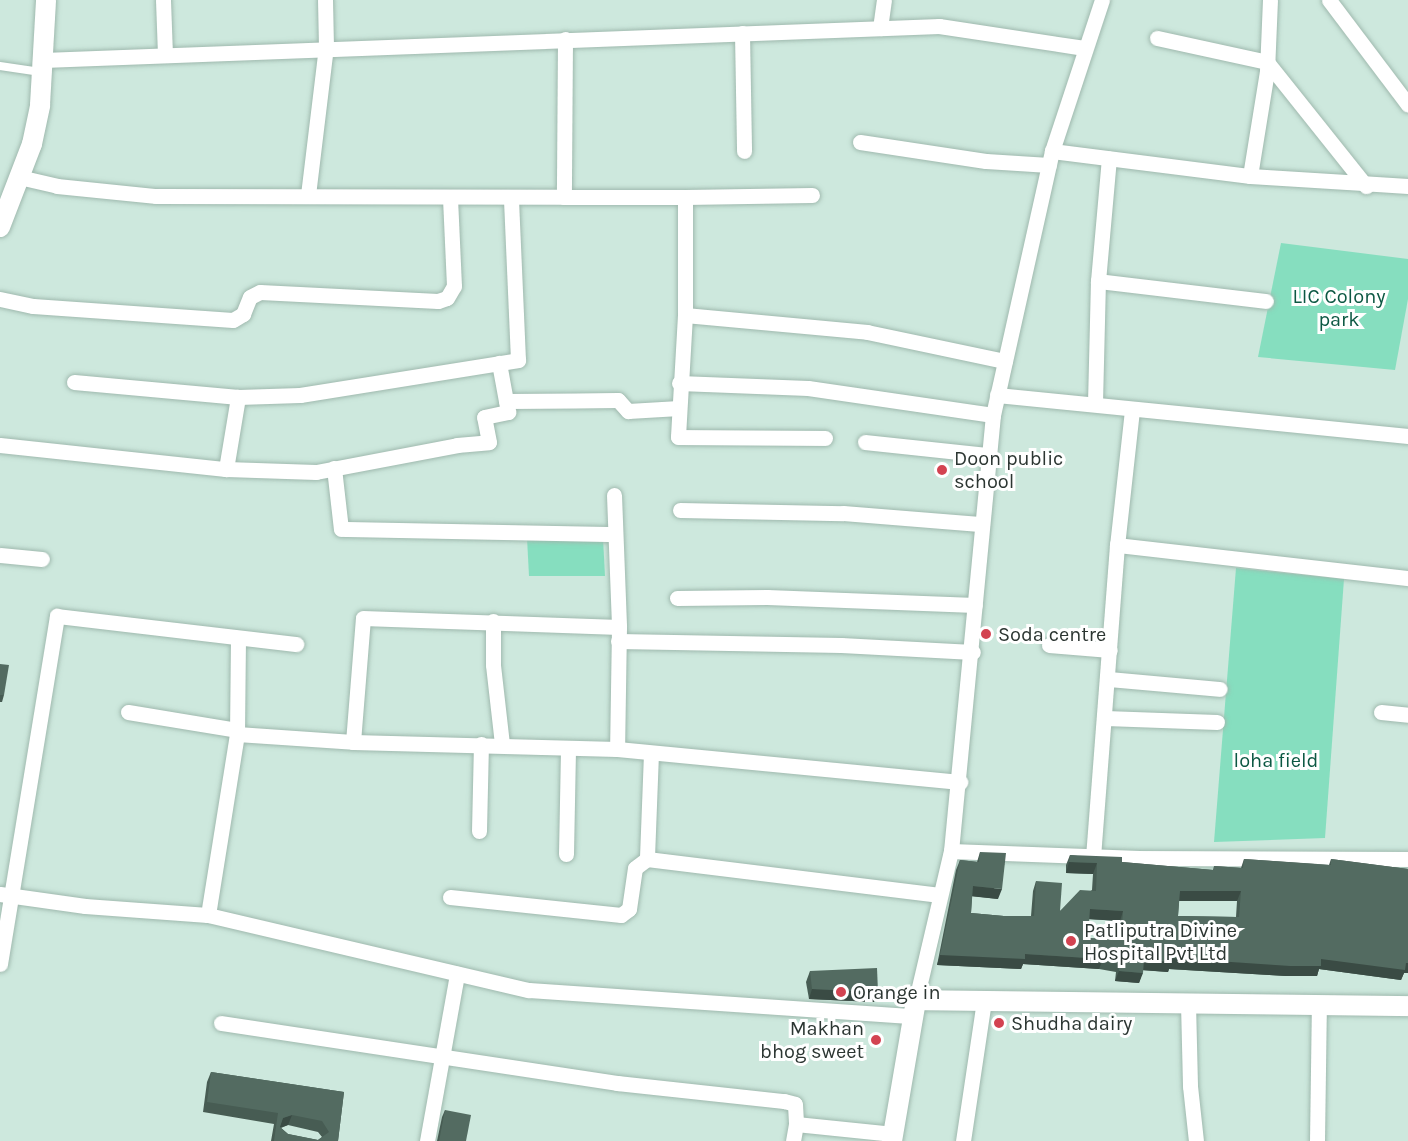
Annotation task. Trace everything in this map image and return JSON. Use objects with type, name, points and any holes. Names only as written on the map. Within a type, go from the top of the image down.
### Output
[{"type":"street","points":[[0,227],[32,144],[43,66],[46,0]]},
{"type":"street","points":[[163,0],[165,54]]},
{"type":"street","points":[[308,195],[326,47],[326,0]]},
{"type":"street","points":[[880,28],[884,0]]},
{"type":"street","points":[[796,1124],[893,1138],[915,1008],[951,851],[973,652],[986,455],[993,415],[1051,158],[1084,48],[1102,0]]},
{"type":"street","points":[[1250,176],[1267,62],[1270,0]]},
{"type":"street","points":[[1329,0],[1408,105]]},
{"type":"street","points":[[43,66],[165,54],[880,28],[939,27],[1084,48]]},
{"type":"street","points":[[742,33],[744,151]]},
{"type":"street","points":[[1157,38],[1267,62],[1366,186]]},
{"type":"street","points":[[564,197],[565,39]]},
{"type":"street","points":[[860,142],[986,161],[1109,158],[1250,176],[1366,186],[1408,186]]},
{"type":"street","points":[[1095,403],[1098,281],[1109,158]]},
{"type":"street","points":[[19,177],[57,186],[156,196],[308,195],[450,199],[812,195]]},
{"type":"street","points":[[685,197],[685,315],[679,383],[678,437],[825,438]]},
{"type":"street","points":[[74,382],[238,397],[350,389],[518,360],[511,198]]},
{"type":"street","points":[[0,299],[55,308],[233,320],[243,314],[250,297],[260,292],[438,301],[447,298],[454,286],[450,199]]},
{"type":"street","points":[[1098,281],[1266,301]]},
{"type":"street","points":[[685,315],[867,332],[1005,361]]},
{"type":"street","points":[[0,445],[226,469],[316,472],[489,442],[484,417],[508,412],[499,363]]},
{"type":"street","points":[[679,383],[808,388],[993,415]]},
{"type":"street","points":[[997,395],[1408,436]]},
{"type":"street","points":[[226,469],[238,397]]},
{"type":"street","points":[[506,401],[618,400],[628,411],[679,408]]},
{"type":"street","points":[[1093,857],[1117,545],[1132,410]]},
{"type":"street","points":[[865,442],[986,455]]},
{"type":"street","points":[[334,468],[341,529],[613,534]]},
{"type":"street","points":[[614,495],[613,534],[618,634],[617,749]]},
{"type":"street","points":[[680,510],[843,513],[980,524]]},
{"type":"street","points":[[1117,545],[1408,578]]},
{"type":"street","points":[[0,555],[42,559]]},
{"type":"street","points":[[677,598],[767,597],[975,605]]},
{"type":"street","points":[[0,964],[6,896],[57,616],[72,615],[237,639],[296,644]]},
{"type":"street","points":[[353,742],[363,618],[493,621],[618,634],[973,652]]},
{"type":"street","points":[[493,621],[493,665],[502,744]]},
{"type":"street","points":[[208,915],[237,732],[237,639]]},
{"type":"street","points":[[1049,645],[1110,650]]},
{"type":"street","points":[[1108,679],[1220,689]]},
{"type":"street","points":[[128,712],[237,732],[353,742],[502,744],[617,749],[960,782]]},
{"type":"street","points":[[1381,712],[1408,716]]},
{"type":"street","points":[[1105,718],[1217,722]]},
{"type":"street","points":[[479,831],[481,744]]},
{"type":"street","points":[[566,854],[568,748]]},
{"type":"street","points":[[647,859],[651,753]]},
{"type":"street","points":[[951,851],[1093,857],[1408,859]]},
{"type":"street","points":[[450,897],[621,915],[629,909],[635,868],[647,859],[940,895]]},
{"type":"street","points":[[6,896],[208,915],[529,990],[915,1008],[984,1000],[1408,1006]]},
{"type":"street","points":[[427,1141],[457,974]]},
{"type":"street","points":[[963,1141],[984,1000]]},
{"type":"street","points":[[1188,1004],[1190,1086],[1196,1141]]},
{"type":"street","points":[[1317,1141],[1319,1006]]},
{"type":"street","points":[[221,1023],[617,1083],[784,1101],[795,1104],[796,1124],[793,1141]]},
{"type":"lane","points":[[0,66],[43,66]]},
{"type":"green space","name":"LIC Colony park","points":[[1281,243],[1408,259],[1408,299],[1395,370],[1258,357]]},
{"type":"green space","points":[[527,538],[603,538],[605,576],[529,576]]},
{"type":"green space","name":"loha field","points":[[1236,568],[1344,579],[1325,838],[1214,842]]},
{"type":"building","points":[[0,664],[9,665],[4,695],[0,695]]},
{"type":"building","points":[[980,852],[1006,853],[1002,889],[973,886],[971,913],[1004,916],[1034,916],[1036,881],[1062,883],[1060,911],[1080,890],[1096,891],[1097,863],[1069,862],[1070,855],[1122,857],[1122,862],[1214,870],[1214,866],[1243,868],[1244,859],[1331,865],[1331,859],[1408,869],[1408,963],[1406,963],[1405,970],[1321,959],[1321,966],[1290,966],[1172,958],[1171,962],[1144,960],[1143,973],[1119,971],[1119,962],[1103,959],[1025,954],[1025,959],[940,955],[960,860],[979,862]],"holes":[[[1180,891],[1241,891],[1239,917],[1178,916]],[[1090,909],[1123,911],[1121,940],[1088,938]]]},
{"type":"building","points":[[877,968],[878,992],[812,989],[810,971]]},
{"type":"building","points":[[211,1072],[344,1092],[338,1141],[274,1141],[278,1113],[207,1102]],"holes":[[[292,1115],[322,1121],[329,1132],[318,1140],[288,1134],[280,1127],[283,1118]]]},
{"type":"building","points":[[445,1110],[471,1115],[466,1141],[439,1141]]},
{"type":"place","name":"Doon public school","points":[[942,470]]},
{"type":"place","name":"Soda centre","points":[[986,634]]},
{"type":"place","name":"Patliputra Divine Hospital Pvt Ltd","points":[[1071,941]]},
{"type":"place","name":"Orange in","points":[[841,992]]},
{"type":"place","name":"Shudha dairy","points":[[999,1023]]},
{"type":"place","name":"Makhan bhog sweet","points":[[876,1040]]}]
